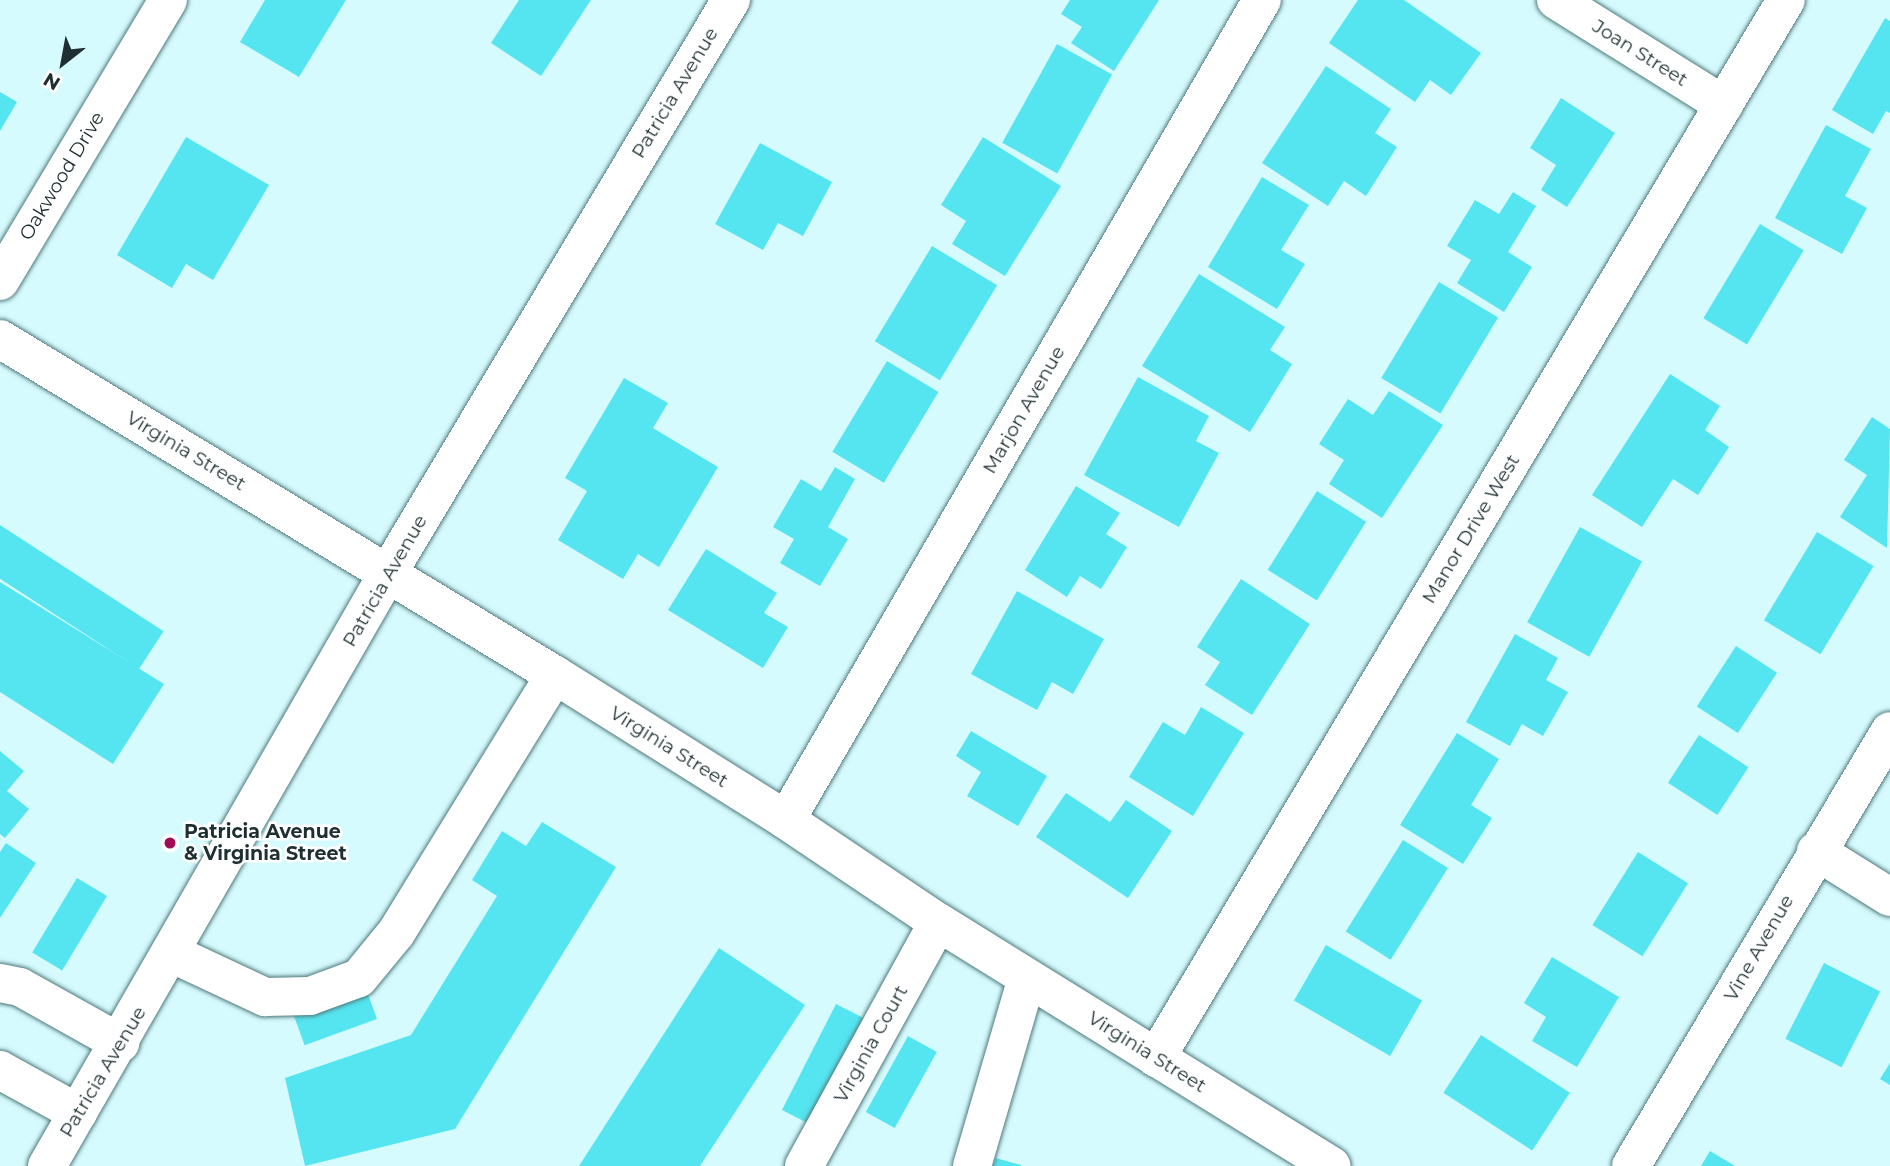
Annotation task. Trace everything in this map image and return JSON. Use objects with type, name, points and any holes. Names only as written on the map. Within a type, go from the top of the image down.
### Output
[{"type":"street","name":"Oakwood Drive","points":[[0,281],[168,0]]},
{"type":"street","name":"Patricia Avenue","points":[[47,1166],[173,954],[388,573],[731,0]]},
{"type":"street","name":"Marjon Avenue","points":[[786,820],[1262,0]]},
{"type":"street","name":"Joan Street","points":[[1556,0],[1724,105]]},
{"type":"street","name":"Manor Drive West","points":[[1156,1058],[1786,0]]},
{"type":"street","name":"Virginia Street","points":[[0,339],[555,675],[786,820],[938,922],[1331,1166]]},
{"type":"street","points":[[173,954],[265,997],[310,996],[359,978],[396,933],[555,675]]},
{"type":"street","name":"Vine Avenue","points":[[1631,1166],[1816,851],[1890,731]]},
{"type":"street","points":[[1816,851],[1890,897]]},
{"type":"street","name":"Virginia Court","points":[[803,1166],[938,922]]},
{"type":"street","points":[[972,1166],[1027,978]]},
{"type":"street","points":[[0,983],[20,987],[120,1042]]},
{"type":"street","points":[[0,1070],[78,1113]]},
{"type":"building","points":[[265,0],[346,0],[299,77],[240,42]]},
{"type":"building","points":[[519,0],[591,0],[541,76],[491,43]]},
{"type":"building","points":[[1070,0],[1159,0],[1114,71],[1071,43],[1082,27],[1061,14]]},
{"type":"building","points":[[1358,0],[1404,0],[1481,53],[1451,95],[1430,80],[1415,102],[1329,43]]},
{"type":"building","points":[[1885,18],[1890,21],[1890,113],[1886,111],[1873,134],[1832,110]]},
{"type":"building","points":[[1057,44],[1112,75],[1057,173],[1002,143]]},
{"type":"building","points":[[1326,66],[1391,109],[1375,133],[1397,147],[1366,196],[1344,181],[1328,206],[1262,163]]},
{"type":"building","points":[[0,92],[17,102],[0,131]]},
{"type":"building","points":[[1561,98],[1615,133],[1567,207],[1541,190],[1556,165],[1530,148]]},
{"type":"building","points":[[1826,125],[1871,149],[1845,196],[1867,208],[1842,254],[1775,218]]},
{"type":"building","points":[[186,137],[269,185],[213,280],[186,264],[172,288],[117,255]]},
{"type":"building","points":[[983,137],[1061,186],[1005,276],[952,244],[966,221],[941,205]]},
{"type":"building","points":[[760,143],[832,182],[803,236],[778,223],[763,250],[715,224]]},
{"type":"building","points":[[1262,177],[1309,205],[1281,250],[1305,264],[1277,309],[1208,267]]},
{"type":"building","points":[[1513,192],[1536,206],[1508,252],[1532,267],[1504,312],[1457,283],[1471,260],[1447,246],[1475,200],[1499,214]]},
{"type":"building","points":[[1760,224],[1804,250],[1747,345],[1703,318]]},
{"type":"building","points":[[932,246],[997,285],[940,380],[875,341]]},
{"type":"building","points":[[1199,274],[1285,327],[1270,350],[1292,364],[1250,432],[1142,366]]},
{"type":"building","points":[[1439,282],[1498,318],[1440,414],[1381,378]]},
{"type":"building","points":[[887,361],[938,392],[884,483],[832,452]]},
{"type":"building","points":[[1670,374],[1720,406],[1705,430],[1729,447],[1698,495],[1673,479],[1642,527],[1592,495]]},
{"type":"building","points":[[1138,377],[1209,416],[1196,441],[1219,453],[1179,527],[1084,475]]},
{"type":"building","points":[[624,378],[668,403],[653,428],[718,467],[659,567],[638,554],[623,579],[558,540],[587,491],[565,478]]},
{"type":"building","points":[[1389,391],[1443,425],[1382,518],[1329,484],[1344,460],[1319,444],[1348,399],[1373,415]]},
{"type":"building","points":[[1872,417],[1890,429],[1887,548],[1840,517],[1867,475],[1844,460]]},
{"type":"building","points":[[835,467],[855,479],[828,527],[848,539],[820,586],[780,563],[794,539],[773,527],[801,479],[821,491]]},
{"type":"building","points":[[1076,486],[1120,513],[1106,534],[1127,547],[1101,589],[1080,576],[1067,597],[1025,570]]},
{"type":"building","points":[[1317,491],[1366,522],[1317,601],[1268,570]]},
{"type":"building","points":[[0,525],[164,631],[139,669],[0,579]]},
{"type":"building","points":[[1580,527],[1642,561],[1589,657],[1527,622]]},
{"type":"building","points":[[1817,532],[1874,566],[1821,654],[1764,620]]},
{"type":"building","points":[[706,549],[777,593],[764,613],[788,627],[763,668],[668,610]]},
{"type":"building","points":[[1241,579],[1310,624],[1252,715],[1205,685],[1220,662],[1197,647]]},
{"type":"building","points":[[0,582],[164,684],[113,764],[0,692]]},
{"type":"building","points":[[1017,591],[1104,639],[1073,694],[1052,682],[1037,710],[971,674]]},
{"type":"building","points":[[1515,634],[1558,658],[1546,680],[1568,692],[1543,736],[1522,724],[1510,746],[1466,722]]},
{"type":"building","points":[[1736,646],[1777,673],[1738,733],[1697,706]]},
{"type":"building","points":[[1201,707],[1244,733],[1193,816],[1129,777],[1163,722],[1185,735]]},
{"type":"building","points":[[971,731],[1047,776],[1018,826],[967,796],[981,772],[956,756]]},
{"type":"building","points":[[1457,733],[1499,759],[1471,805],[1492,818],[1463,864],[1400,825]]},
{"type":"building","points":[[1699,735],[1748,767],[1717,815],[1668,783]]},
{"type":"building","points":[[0,751],[24,771],[7,791],[29,809],[5,838],[0,834]]},
{"type":"building","points":[[1066,793],[1110,822],[1126,800],[1172,831],[1128,898],[1036,837]]},
{"type":"building","points":[[542,822],[616,867],[455,1129],[305,1166],[285,1078],[411,1035],[497,896],[472,880],[502,831],[526,846]]},
{"type":"building","points":[[1403,840],[1448,868],[1391,960],[1346,932]]},
{"type":"building","points":[[6,843],[36,863],[0,918],[0,852]]},
{"type":"building","points":[[1638,852],[1688,883],[1642,956],[1592,925]]},
{"type":"building","points":[[77,878],[107,896],[62,971],[32,953]]},
{"type":"building","points":[[1326,945],[1422,1000],[1390,1056],[1294,1000]]},
{"type":"building","points":[[719,948],[805,1005],[700,1166],[579,1166]]},
{"type":"building","points":[[1552,957],[1619,997],[1577,1067],[1532,1041],[1546,1017],[1524,1003]]},
{"type":"building","points":[[1824,963],[1880,992],[1842,1067],[1785,1039]]},
{"type":"building","points":[[365,986],[377,1019],[305,1045],[293,1012]]},
{"type":"building","points":[[836,1004],[865,1019],[811,1125],[782,1110]]},
{"type":"building","points":[[1481,1035],[1570,1093],[1532,1151],[1443,1093]]},
{"type":"building","points":[[908,1036],[937,1052],[895,1128],[866,1112]]},
{"type":"building","points":[[1890,1063],[1890,1085],[1880,1079]]},
{"type":"building","points":[[1710,1151],[1735,1166],[1701,1166]]},
{"type":"building","points":[[996,1158],[1021,1165],[1021,1166],[993,1166]]},
{"type":"place","name":"Patricia Avenue & Virginia Street","points":[[170,843]]}]
